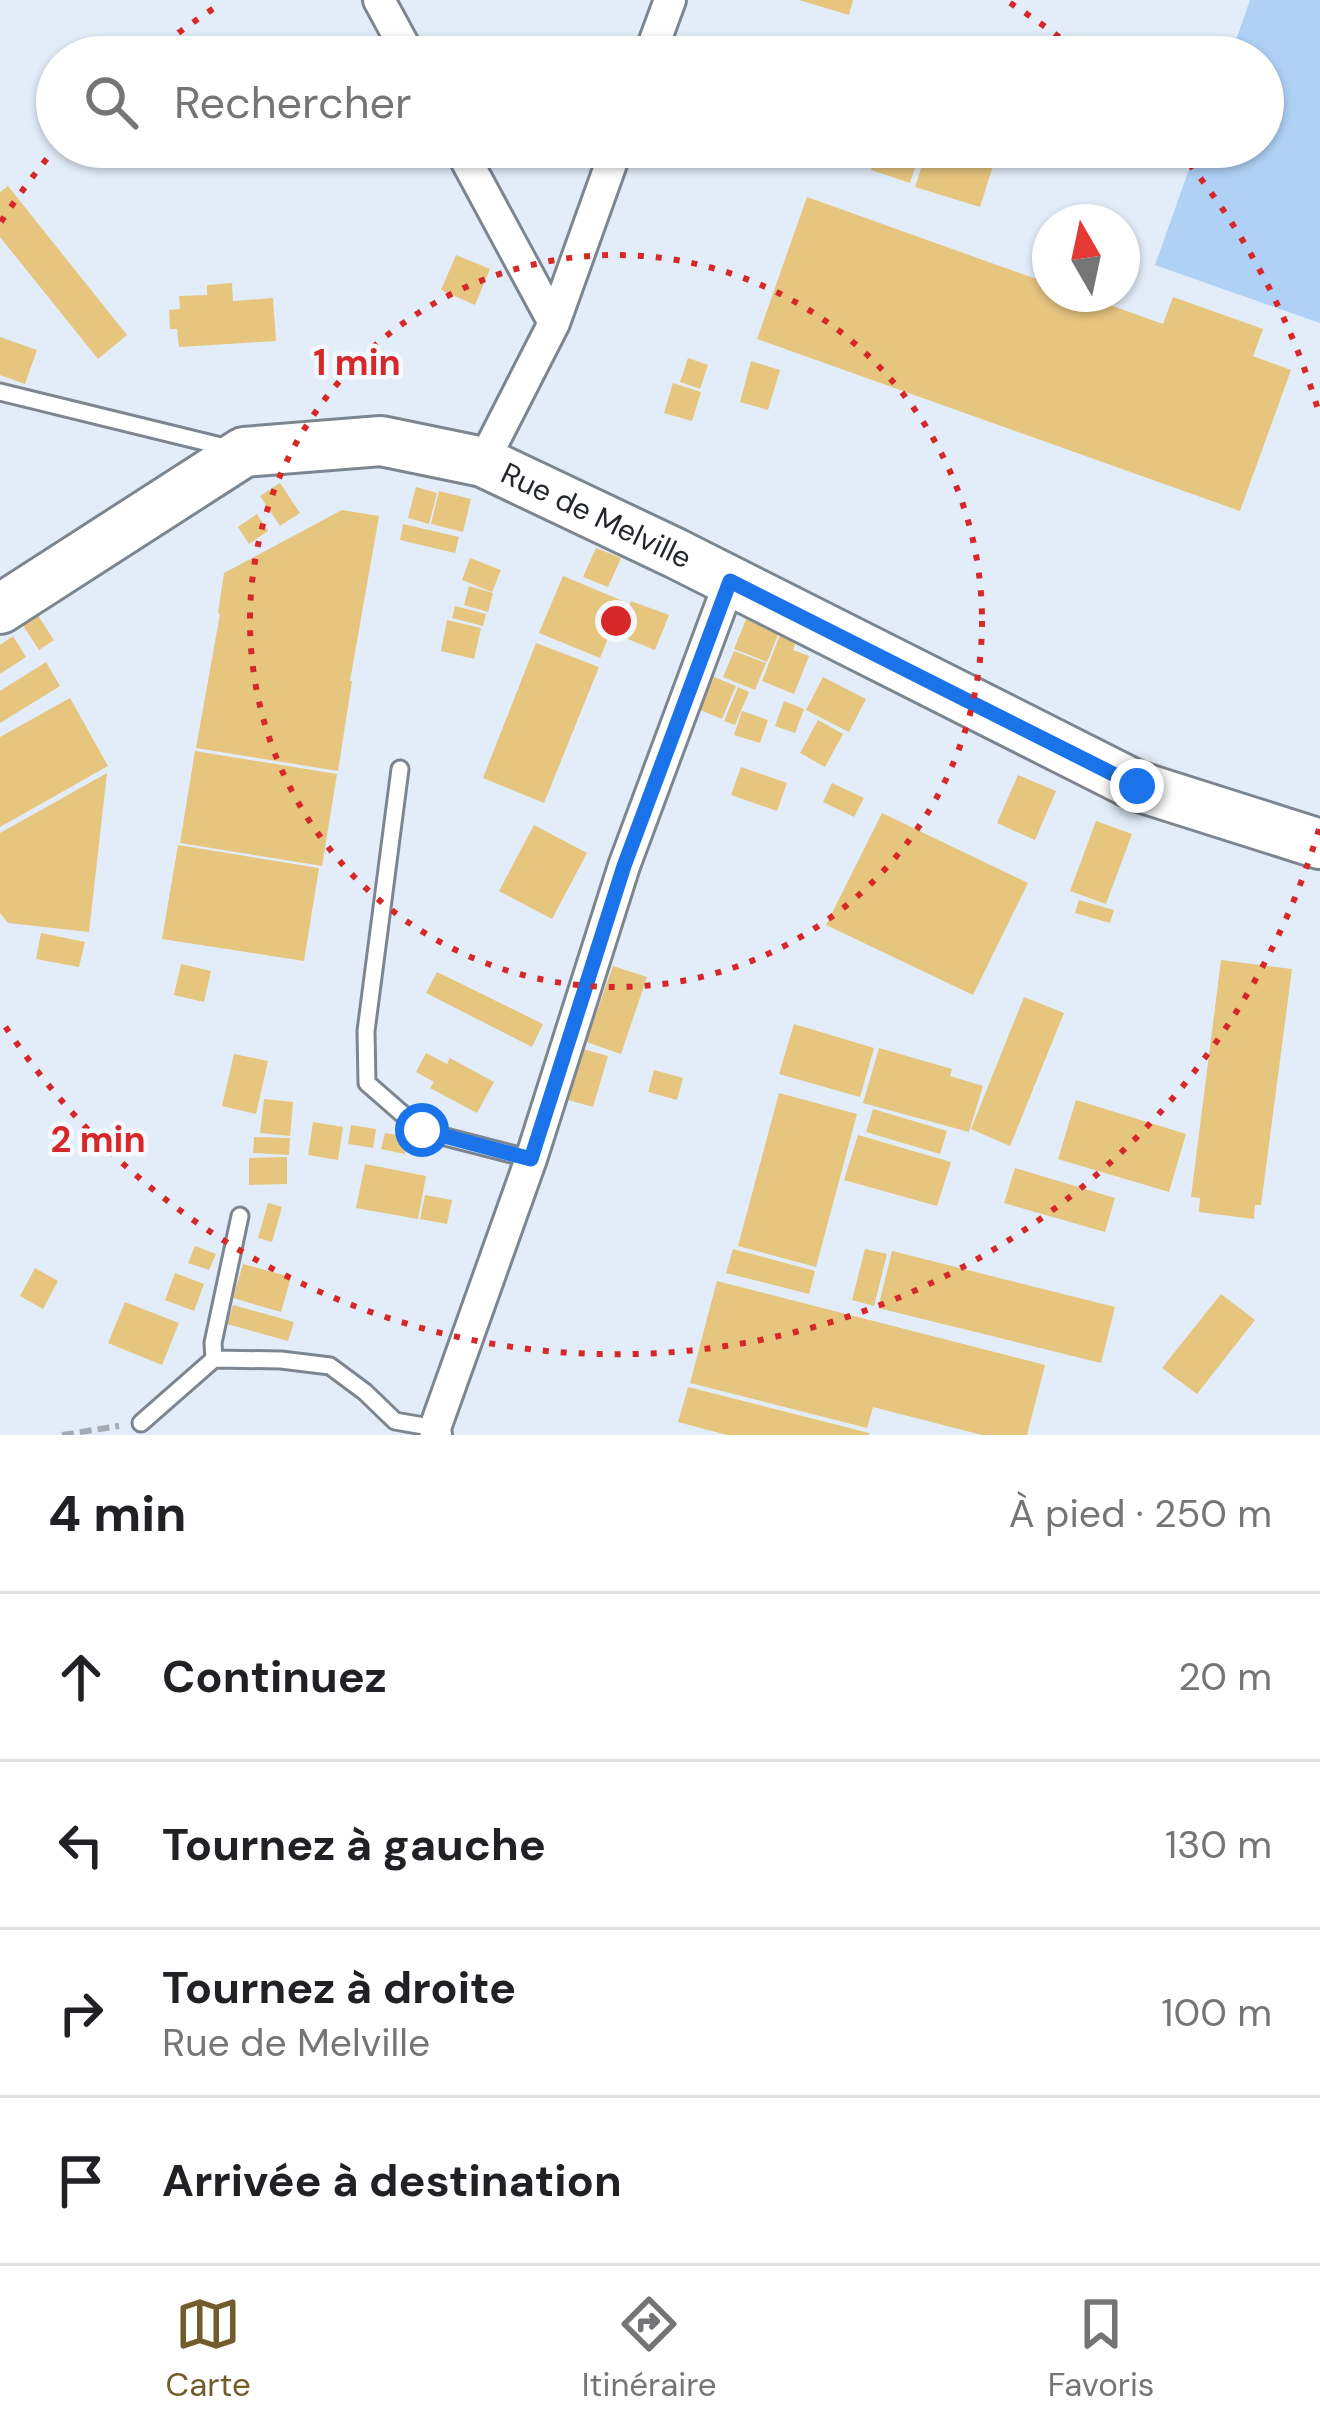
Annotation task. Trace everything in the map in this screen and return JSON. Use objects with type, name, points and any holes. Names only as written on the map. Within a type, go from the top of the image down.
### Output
[{"type":"main road","name":"Rue de Melville","points":[[244,452],[381,440],[483,462],[1137,786],[1320,844]]},
{"type":"main road","points":[[0,609],[244,452]]},
{"type":"street","points":[[380,0],[399,36]]},
{"type":"street","points":[[657,36],[670,0]]},
{"type":"street","points":[[470,168],[554,323]]},
{"type":"street","points":[[483,462],[554,323],[609,168]]},
{"type":"street","points":[[436,1431],[531,1159],[624,866],[730,581]]},
{"type":"lane","points":[[0,392],[244,452]]},
{"type":"lane","points":[[400,769],[366,1031],[367,1083],[422,1130],[531,1159]]},
{"type":"lane","points":[[214,1359],[213,1343],[239,1216]]},
{"type":"lane","points":[[141,1423],[214,1359],[281,1360],[330,1366],[395,1420],[436,1431]]},
{"type":"path","points":[[62,1435],[141,1423]]},
{"type":"shaded area","points":[[1250,0],[1320,0],[1320,323],[1155,265],[1190,168],[1284,168],[1284,36],[1237,36]]},
{"type":"building","points":[[799,0],[853,0],[849,15]]},
{"type":"building","points":[[872,168],[915,168],[910,183]]},
{"type":"building","points":[[921,168],[992,168],[980,207],[915,187]]},
{"type":"building","points":[[8,186],[127,335],[98,359],[0,237],[0,192]]},
{"type":"building","points":[[807,197],[1032,278],[1032,312],[1129,312],[1163,324],[1173,297],[1263,329],[1253,356],[1291,370],[1240,511],[757,339]]},
{"type":"building","points":[[456,255],[490,269],[475,305],[441,290]]},
{"type":"building","points":[[232,283],[233,301],[273,298],[276,341],[179,347],[177,329],[170,329],[169,310],[180,309],[179,296],[207,295],[207,285]]},
{"type":"building","points":[[0,337],[37,350],[25,384],[0,375]]},
{"type":"building","points":[[688,358],[708,365],[700,389],[680,382]]},
{"type":"building","points":[[751,361],[780,370],[768,410],[740,402]]},
{"type":"building","points":[[673,383],[701,392],[692,421],[664,413]]},
{"type":"building","points":[[280,483],[300,513],[280,526],[260,496]]},
{"type":"building","points":[[416,487],[437,493],[429,524],[408,518]]},
{"type":"building","points":[[439,491],[471,499],[463,532],[431,524]]},
{"type":"building","points":[[342,510],[379,516],[338,771],[196,748],[224,573]]},
{"type":"building","points":[[257,514],[268,531],[249,544],[238,527]]},
{"type":"building","points":[[403,524],[459,537],[455,553],[400,540]]},
{"type":"building","points":[[596,548],[621,558],[608,587],[583,577]]},
{"type":"building","points":[[470,558],[501,570],[492,592],[462,580]]},
{"type":"building","points":[[563,576],[623,601],[600,658],[539,633]]},
{"type":"building","points":[[469,586],[493,593],[488,612],[464,605]]},
{"type":"building","points":[[631,601],[669,615],[655,650],[618,635]]},
{"type":"building","points":[[455,606],[486,614],[483,626],[452,618]]},
{"type":"building","points":[[37,614],[54,640],[39,650],[22,624]]},
{"type":"building","points":[[747,617],[780,630],[767,662],[734,649]]},
{"type":"building","points":[[447,620],[481,628],[474,659],[441,651]]},
{"type":"building","points":[[783,627],[799,633],[793,650],[809,656],[794,694],[762,681]]},
{"type":"building","points":[[13,636],[26,657],[0,674],[0,645]]},
{"type":"building","points":[[536,643],[599,667],[544,803],[483,778]]},
{"type":"building","points":[[734,651],[766,663],[755,690],[723,677]]},
{"type":"building","points":[[46,662],[60,686],[0,723],[0,691]]},
{"type":"building","points":[[702,672],[736,686],[722,719],[688,705]]},
{"type":"building","points":[[823,677],[866,699],[849,732],[806,710]]},
{"type":"building","points":[[738,687],[749,692],[735,725],[724,721]]},
{"type":"building","points":[[70,698],[108,766],[0,827],[0,737]]},
{"type":"building","points":[[784,701],[804,709],[795,733],[775,726]]},
{"type":"building","points":[[742,711],[768,720],[760,743],[734,735]]},
{"type":"building","points":[[818,720],[843,734],[825,767],[800,753]]},
{"type":"building","points":[[195,751],[337,774],[322,866],[180,843]]},
{"type":"building","points":[[741,767],[787,783],[777,811],[731,795]]},
{"type":"building","points":[[107,773],[89,932],[8,923],[0,913],[0,833]]},
{"type":"building","points":[[1018,775],[1056,791],[1035,840],[997,823]]},
{"type":"building","points":[[832,783],[864,798],[854,817],[823,802]]},
{"type":"building","points":[[882,813],[1028,883],[973,995],[826,925]]},
{"type":"building","points":[[1096,821],[1132,834],[1106,904],[1070,891]]},
{"type":"building","points":[[534,825],[587,853],[552,919],[499,891]]},
{"type":"building","points":[[178,845],[319,868],[304,961],[162,939]]},
{"type":"building","points":[[1079,900],[1114,910],[1110,923],[1075,913]]},
{"type":"building","points":[[41,933],[85,942],[79,967],[36,959]]},
{"type":"building","points":[[1221,960],[1292,969],[1261,1205],[1255,1205],[1254,1219],[1199,1212],[1200,1198],[1191,1197]]},
{"type":"building","points":[[181,964],[211,971],[204,1002],[174,995]]},
{"type":"building","points":[[613,966],[647,977],[621,1054],[586,1042]]},
{"type":"building","points":[[437,972],[543,1024],[532,1047],[426,993]]},
{"type":"building","points":[[1024,997],[1064,1013],[1010,1146],[971,1129]]},
{"type":"building","points":[[794,1024],[874,1048],[860,1097],[779,1074]]},
{"type":"building","points":[[572,1046],[608,1056],[593,1107],[557,1097]]},
{"type":"building","points":[[879,1048],[952,1069],[950,1076],[983,1086],[969,1132],[863,1103]]},
{"type":"building","points":[[426,1053],[447,1064],[450,1058],[494,1082],[477,1113],[430,1088],[434,1082],[416,1072]]},
{"type":"building","points":[[234,1054],[268,1061],[256,1114],[222,1106]]},
{"type":"building","points":[[654,1070],[683,1078],[677,1100],[648,1092]]},
{"type":"building","points":[[779,1093],[857,1114],[816,1267],[738,1246]]},
{"type":"building","points":[[264,1099],[293,1102],[290,1136],[260,1133]]},
{"type":"building","points":[[1076,1100],[1186,1134],[1169,1192],[1058,1159]]},
{"type":"building","points":[[873,1109],[947,1131],[940,1154],[866,1132]]},
{"type":"building","points":[[313,1122],[343,1127],[338,1160],[308,1155]]},
{"type":"building","points":[[351,1125],[376,1129],[373,1148],[348,1144]]},
{"type":"building","points":[[385,1133],[409,1137],[405,1154],[381,1149]]},
{"type":"building","points":[[858,1135],[951,1162],[937,1206],[844,1180]]},
{"type":"building","points":[[254,1137],[290,1138],[289,1155],[253,1153]]},
{"type":"building","points":[[287,1157],[287,1184],[249,1185],[249,1158]]},
{"type":"building","points":[[365,1164],[426,1176],[418,1219],[356,1208]]},
{"type":"building","points":[[1015,1168],[1115,1198],[1105,1232],[1004,1203]]},
{"type":"building","points":[[425,1195],[452,1200],[447,1224],[420,1219]]},
{"type":"building","points":[[268,1203],[282,1207],[272,1242],[258,1238]]},
{"type":"building","points":[[195,1246],[216,1254],[209,1270],[188,1263]]},
{"type":"building","points":[[733,1249],[815,1271],[809,1294],[726,1273]]},
{"type":"building","points":[[865,1249],[887,1254],[874,1306],[852,1300]]},
{"type":"building","points":[[892,1251],[1115,1307],[1101,1363],[878,1308]]},
{"type":"building","points":[[243,1264],[291,1277],[281,1312],[233,1298]]},
{"type":"building","points":[[35,1268],[58,1281],[43,1309],[20,1296]]},
{"type":"building","points":[[175,1273],[204,1284],[194,1311],[165,1300]]},
{"type":"building","points":[[717,1281],[1045,1365],[1027,1435],[982,1435],[873,1407],[867,1428],[690,1383]]},
{"type":"building","points":[[1221,1294],[1255,1320],[1197,1394],[1162,1368]]},
{"type":"building","points":[[125,1302],[179,1323],[162,1365],[108,1343]]},
{"type":"building","points":[[233,1305],[294,1322],[288,1341],[227,1324]]},
{"type":"building","points":[[688,1387],[869,1435],[727,1435],[678,1422]]},
{"type":"route","points":[[422,1130],[531,1159],[624,866],[730,581],[1137,786]]}]
